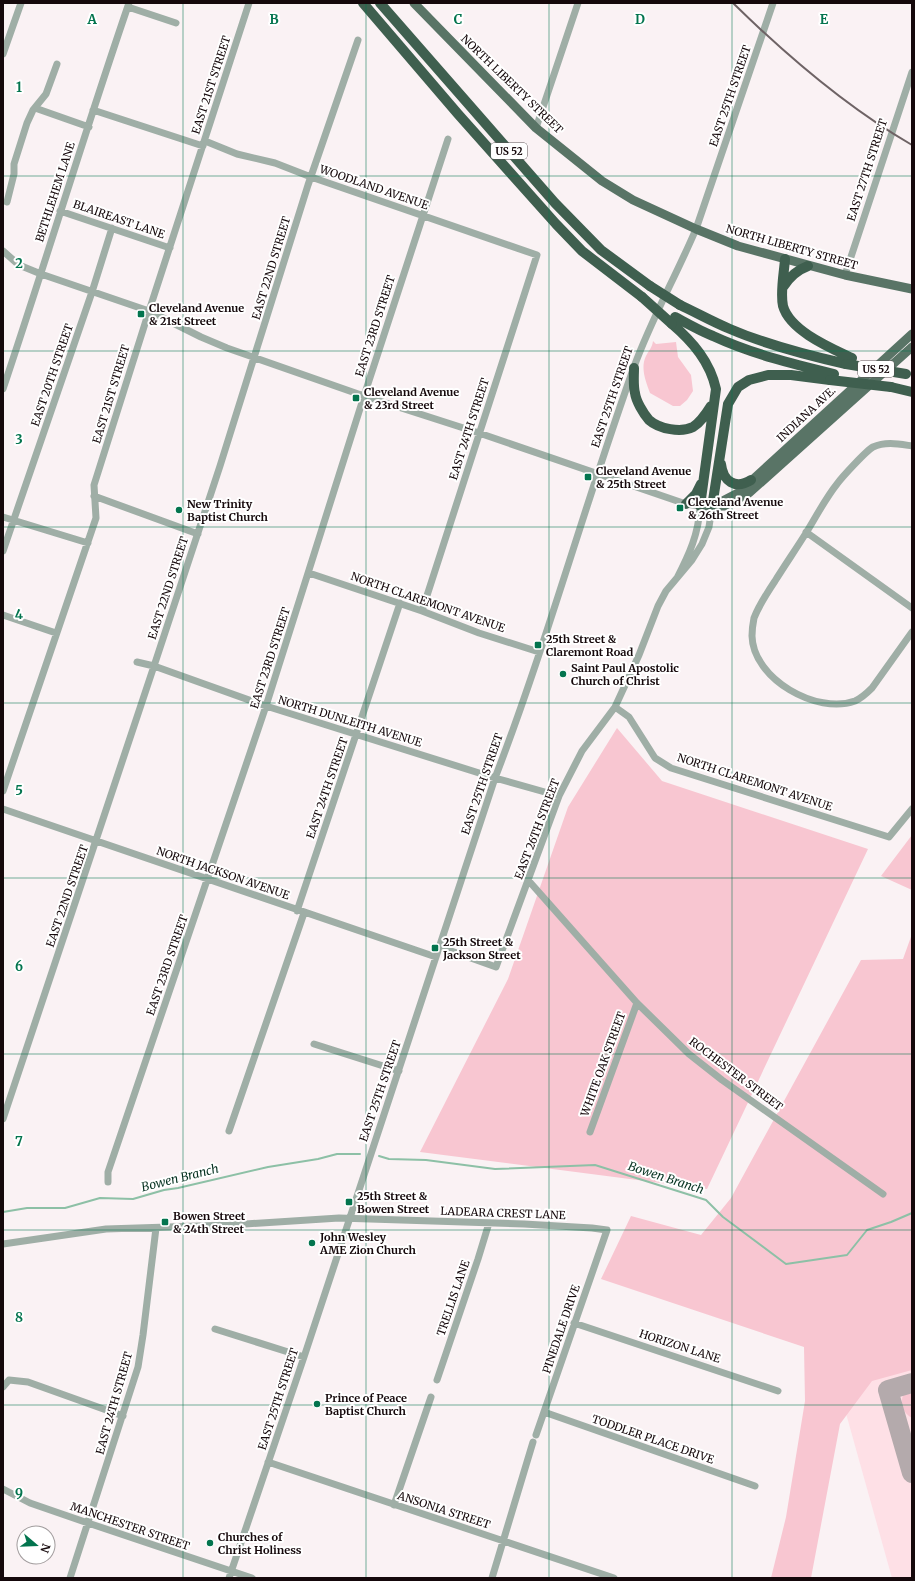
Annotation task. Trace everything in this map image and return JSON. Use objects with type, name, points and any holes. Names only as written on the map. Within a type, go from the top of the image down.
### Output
[{"type":"highway","points":[[356,3],[386,30]]},
{"type":"highway","name":"US 52","points":[[363,3],[468,126],[582,251],[673,321]]},
{"type":"highway","name":"US 52","points":[[380,3],[555,203],[601,250],[650,286],[680,305],[730,329],[795,352],[849,361]]},
{"type":"highway","points":[[785,259],[782,289],[783,306],[789,317],[797,325],[818,342],[849,361],[909,374]]},
{"type":"highway","points":[[782,289],[788,280],[798,270],[808,266]]},
{"type":"highway","points":[[673,321],[750,350],[832,377]]},
{"type":"highway","points":[[673,321],[702,355],[710,368],[716,389],[700,506]]},
{"type":"highway","points":[[634,368],[635,393],[645,413],[649,420],[666,428],[677,430],[694,426],[705,416],[714,401]]},
{"type":"highway","points":[[712,507],[728,404],[734,393],[743,383],[768,375],[832,377]]},
{"type":"highway","name":"US 52","points":[[832,377],[912,392]]},
{"type":"highway","points":[[720,461],[721,469],[728,480],[738,484],[746,483],[751,480]]},
{"type":"highway","points":[[686,504],[696,494],[705,473]]},
{"type":"main road","name":"NORTH LIBERTY STREET","points":[[414,3],[536,128],[602,181],[632,200],[738,246],[808,266],[908,288],[912,292]]},
{"type":"main road","name":"INDIANA AVE.","points":[[712,507],[738,493],[912,334]]},
{"type":"main road","name":"INDIANA AVE.","points":[[700,506],[712,507],[730,504],[749,493],[912,347]]},
{"type":"street","points":[[3,54],[21,3]]},
{"type":"street","name":"EAST 21ST STREET","points":[[3,791],[96,518],[94,485],[249,3]]},
{"type":"street","points":[[422,12],[425,3]]},
{"type":"street","points":[[536,128],[578,3]]},
{"type":"street","name":"EAST 25TH STREET","points":[[230,1574],[399,1071],[495,778],[511,736],[539,652],[597,473],[646,334],[683,260],[696,229],[773,3]]},
{"type":"street","points":[[129,5],[176,24]]},
{"type":"street","name":"BETHLEHEM LANE","points":[[3,389],[41,274],[60,210],[129,5]]},
{"type":"street","name":"EAST 22ND STREET","points":[[3,1119],[97,841],[198,534],[311,177],[358,40]]},
{"type":"street","points":[[7,202],[14,174],[14,164],[27,123],[35,108],[46,94],[57,64]]},
{"type":"street","name":"EAST 27TH STREET","points":[[845,275],[912,72]]},
{"type":"street","points":[[35,108],[89,127]]},
{"type":"street","name":"WOODLAND AVENUE","points":[[93,110],[237,154],[275,163],[311,177],[537,255]]},
{"type":"street","name":"EAST 23RD STREET","points":[[108,1182],[108,1172],[266,706],[364,396],[448,139]]},
{"type":"street","name":"BLAIREAST LANE","points":[[60,210],[170,248]]},
{"type":"street","name":"EAST 20TH STREET","points":[[3,551],[92,292],[112,228]]},
{"type":"street","points":[[3,251],[19,265],[149,311],[201,337],[254,358],[686,504],[700,506],[697,533],[677,578]]},
{"type":"street","name":"EAST 24TH STREET","points":[[422,611],[537,255]]},
{"type":"street","points":[[912,446],[892,443],[872,448],[837,484],[764,598],[754,619],[752,642],[762,663],[770,674],[793,692],[817,702],[837,705],[856,700],[865,695],[872,688],[912,632]]},
{"type":"street","points":[[94,496],[198,534]]},
{"type":"street","points":[[677,578],[692,560],[702,544],[709,527],[712,507]]},
{"type":"street","points":[[3,517],[88,543]]},
{"type":"street","points":[[806,532],[912,608]]},
{"type":"street","name":"NORTH CLAREMONT AVENUE","points":[[309,573],[400,603],[478,633],[539,652]]},
{"type":"street","name":"EAST 26TH STREET","points":[[440,947],[496,967],[559,796],[582,751],[615,706],[639,656],[658,606],[666,591],[677,578]]},
{"type":"street","name":"EAST 24TH STREET","points":[[229,1132],[400,603]]},
{"type":"street","points":[[3,615],[56,633]]},
{"type":"street","name":"NORTH DUNLEITH AVENUE","points":[[137,662],[154,666],[266,706],[495,778],[559,796]]},
{"type":"street","name":"NORTH CLAREMONT AVENUE","points":[[615,706],[629,717],[655,758],[672,768],[889,837],[912,809]]},
{"type":"street","name":"NORTH JACKSON AVENUE","points":[[3,809],[436,957]]},
{"type":"street","name":"ROCHESTER STREET","points":[[528,880],[637,1003],[695,1059],[722,1080],[883,1194]]},
{"type":"street","name":"WHITE OAK STREET","points":[[590,1132],[637,1003]]},
{"type":"street","points":[[314,1044],[399,1071]]},
{"type":"street","name":"LADEARA CREST LANE","points":[[3,1244],[96,1230],[349,1219],[489,1223],[607,1230]]},
{"type":"street","name":"TRELLIS LANE","points":[[437,1380],[489,1223]]},
{"type":"street","name":"EAST 24TH STREET","points":[[70,1578],[138,1367],[144,1335],[156,1228]]},
{"type":"street","name":"PINEDALE DRIVE","points":[[536,1435],[607,1230]]},
{"type":"street","name":"HORIZON LANE","points":[[574,1323],[778,1391]]},
{"type":"street","points":[[215,1329],[304,1356]]},
{"type":"street","points":[[3,1387],[8,1380],[28,1382],[123,1416]]},
{"type":"street","points":[[394,1505],[431,1397]]},
{"type":"street","name":"TODDLER PLACE DRIVE","points":[[544,1412],[755,1486]]},
{"type":"street","points":[[492,1578],[533,1442]]},
{"type":"street","name":"ANSONIA STREET","points":[[268,1462],[614,1578]]},
{"type":"street","name":"MANCHESTER STREET","points":[[3,1489],[30,1502],[230,1574],[252,1578]]},
{"type":"shaded area","points":[[653,341],[656,344],[676,342],[678,357],[691,375],[693,391],[687,400],[680,406],[673,406],[650,393],[644,375],[644,361]]},
{"type":"shaded area","points":[[617,728],[662,781],[868,849],[707,1189],[420,1152],[508,979],[568,807]]},
{"type":"shaded area","points":[[912,835],[912,890],[881,876]]},
{"type":"shaded area","points":[[912,934],[912,1370],[872,1381],[840,1424],[811,1578],[771,1578],[786,1517],[805,1401],[804,1347],[601,1279],[631,1216],[701,1235],[731,1198],[861,960],[903,959]]},
{"type":"shaded area","points":[[912,1362],[912,1578],[892,1578],[835,1374]]},
{"type":"shaded area","points":[[912,1390],[912,1418],[904,1411],[902,1402],[903,1395]]},
{"type":"waterway","name":"Bowen Branch","points":[[3,1212],[27,1208],[65,1208],[100,1198],[133,1199],[164,1190],[268,1167],[318,1159],[337,1154],[360,1154]]},
{"type":"waterway","name":"Bowen Branch","points":[[379,1156],[389,1159],[426,1160],[495,1169],[595,1165],[706,1200],[723,1217],[786,1264],[847,1255],[867,1230],[912,1213]]},
{"type":"taxiway","points":[[912,1383],[888,1390],[912,1473]]},
{"type":"railway","points":[[733,3],[774,42],[818,80],[864,114],[912,145]]},
{"type":"place","name":"Cleveland Avenue & 21st Street","points":[[141,314]]},
{"type":"place","name":"Cleveland Avenue & 23rd Street","points":[[356,398]]},
{"type":"place","name":"Cleveland Avenue & 25th Street","points":[[588,477]]},
{"type":"place","name":"Cleveland Avenue & 26th Street","points":[[680,508]]},
{"type":"place","name":"New Trinity Baptist Church","points":[[179,510]]},
{"type":"place","name":"25th Street & Claremont Road","points":[[538,645]]},
{"type":"place","name":"Saint Paul Apostolic Church of Christ","points":[[563,674]]},
{"type":"place","name":"25th Street & Jackson Street","points":[[435,948]]},
{"type":"place","name":"25th Street & Bowen Street","points":[[349,1202]]},
{"type":"place","name":"Bowen Street & 24th Street","points":[[165,1222]]},
{"type":"place","name":"John Wesley AME Zion Church","points":[[312,1243]]},
{"type":"place","name":"Prince of Peace Baptist Church","points":[[317,1404]]},
{"type":"place","name":"Churches of Christ Holiness","points":[[210,1543]]}]
